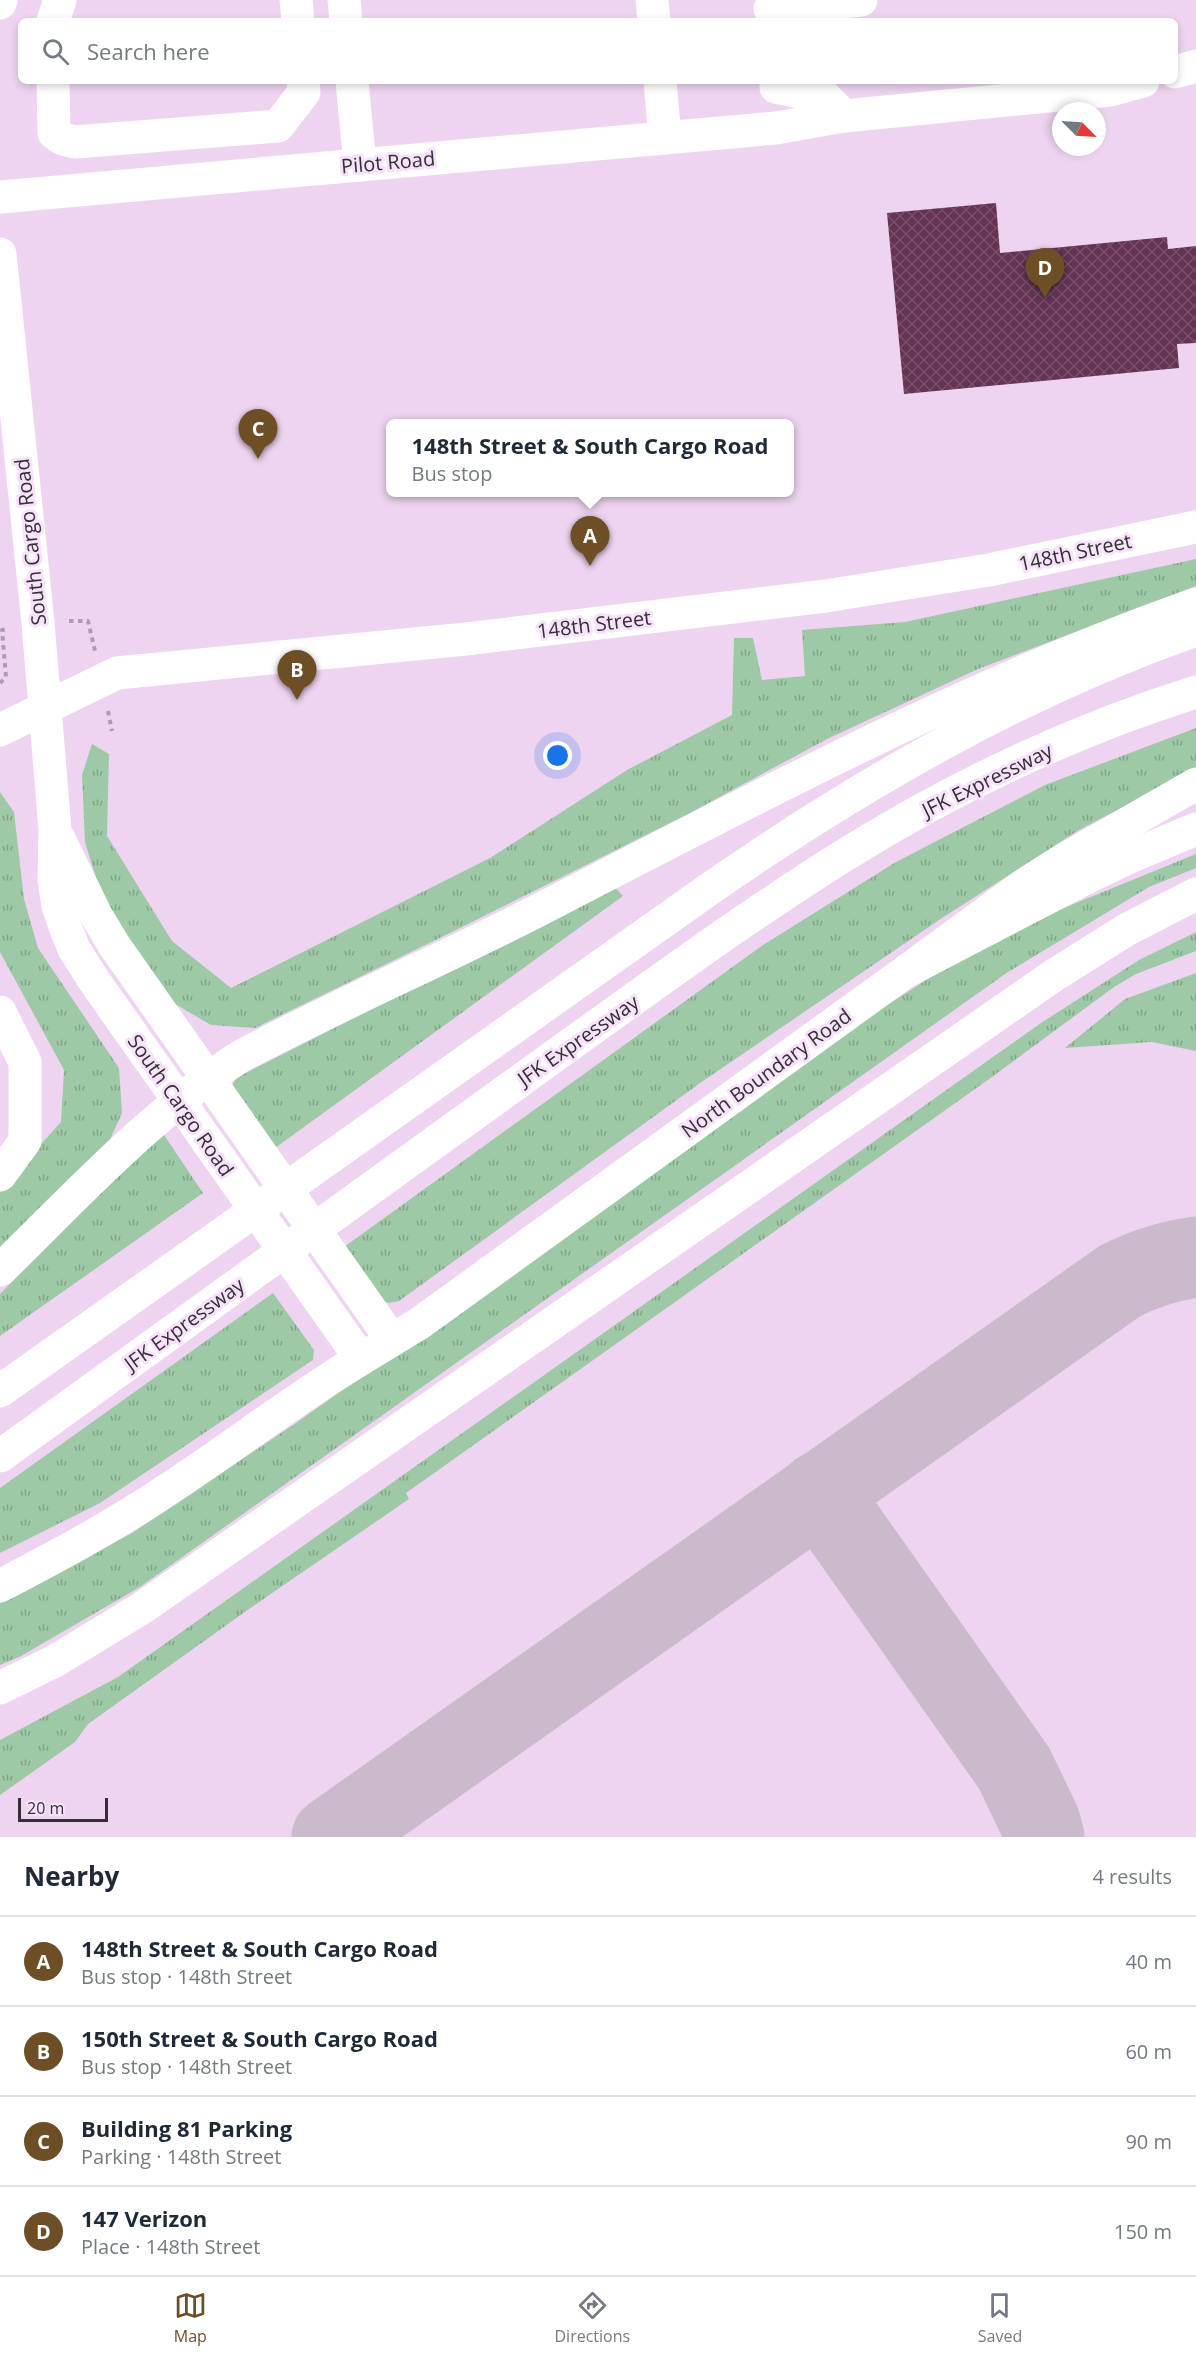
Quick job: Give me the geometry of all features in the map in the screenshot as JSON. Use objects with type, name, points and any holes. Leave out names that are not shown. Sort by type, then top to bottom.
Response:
[{"type":"main road","points":[[54,18],[60,0]]},
{"type":"main road","points":[[296,0],[298,18]]},
{"type":"main road","points":[[344,0],[346,18]]},
{"type":"main road","points":[[652,0],[654,18]]},
{"type":"main road","points":[[770,10],[861,0]]},
{"type":"main road","points":[[1178,71],[1196,66]]},
{"type":"main road","points":[[52,84],[54,133],[63,139],[75,142],[278,126],[304,86],[352,84],[360,165]]},
{"type":"main road","points":[[660,84],[665,138]]},
{"type":"main road","points":[[776,84],[776,87],[825,97],[844,116]]},
{"type":"main road","name":"Pilot Road","points":[[0,197],[776,128],[844,116],[1110,90],[1132,84]]},
{"type":"main road","name":"South Cargo Road","points":[[0,254],[38,623],[55,830],[55,888],[58,906],[74,949],[95,982],[361,1359]]},
{"type":"main road","name":"148th Street","points":[[0,730],[117,673],[477,638],[826,596],[989,570],[1196,527]]},
{"type":"main road","points":[[0,1270],[135,1139],[178,1102],[207,1079],[263,1045],[495,932],[844,754],[1024,670],[1196,604]]},
{"type":"main road","points":[[0,1390],[689,904],[799,829],[892,771],[989,720],[1089,673],[1196,630]]},
{"type":"main road","name":"JFK Expressway","points":[[0,1456],[564,1049],[751,917],[842,857],[986,777],[1086,733],[1196,692]]},
{"type":"main road","points":[[905,972],[1021,887],[1065,859],[1196,784]]},
{"type":"main road","name":"North Boundary Road","points":[[0,1586],[62,1554],[129,1515],[323,1382],[420,1323],[905,972],[1068,886],[1196,829]]},
{"type":"main road","name":"South Cargo Road","points":[[55,830],[80,884],[114,945],[392,1340]]},
{"type":"main road","points":[[0,1688],[55,1661],[142,1608],[1053,976],[1126,930],[1196,894]]},
{"type":"main road","points":[[0,1012],[25,1062],[25,1141],[0,1175]]},
{"type":"shaded area","points":[[0,0],[1196,0],[1196,1837],[0,1837]]},
{"type":"green space","points":[[1196,559],[1196,586],[978,669],[827,739],[690,813],[255,1028],[211,1025],[170,1001],[118,928],[99,888],[85,842],[82,775],[92,744],[109,754],[107,836],[172,941],[231,988],[490,858],[627,770],[732,715],[734,638],[753,638],[762,680],[805,676],[802,630],[905,622]]},
{"type":"green space","points":[[1196,728],[1196,769],[1079,830],[942,918],[703,1081],[399,1301],[389,1303],[381,1300],[344,1247],[763,945],[896,862],[1045,785]]},
{"type":"green space","points":[[0,792],[14,812],[24,899],[38,948],[119,1068],[122,1113],[108,1144],[0,1249],[0,1189],[61,1122],[64,1070],[0,952]]},
{"type":"green space","points":[[1196,854],[1196,868],[1149,887],[1008,972],[140,1587],[21,1656],[0,1665],[0,1599],[38,1583],[132,1533],[296,1423],[850,1029],[993,937]]},
{"type":"green space","points":[[614,886],[623,896],[275,1148],[232,1086],[236,1078]]},
{"type":"green space","points":[[1196,932],[1196,951],[1136,974],[1114,987],[992,1077],[406,1493],[409,1499],[88,1724],[75,1742],[0,1795],[0,1740],[118,1677],[1041,1023],[1139,960]]},
{"type":"green space","points":[[1196,973],[1196,1051],[1152,1042],[1065,1048],[1125,999]]},
{"type":"green space","points":[[162,1132],[203,1193],[0,1336],[0,1294]]},
{"type":"green space","points":[[273,1293],[314,1350],[313,1360],[100,1503],[0,1553],[0,1488]]},
{"type":"building","points":[[996,203],[1000,253],[1167,237],[1168,249],[1196,246],[1196,343],[1177,344],[1179,368],[904,394],[887,213]]},
{"type":"taxiway","points":[[332,1837],[1120,1281],[1138,1272],[1196,1257]]},
{"type":"taxiway","points":[[819,1492],[1014,1768],[1040,1822],[1044,1837]]},
{"type":"place","name":"147 Verizon","points":[[1045,298]]},
{"type":"place","name":"Building 81 Parking","points":[[258,459]]},
{"type":"place","name":"148th Street & South Cargo Road","points":[[590,566]]},
{"type":"place","name":"150th Street & South Cargo Road","points":[[297,700]]}]
